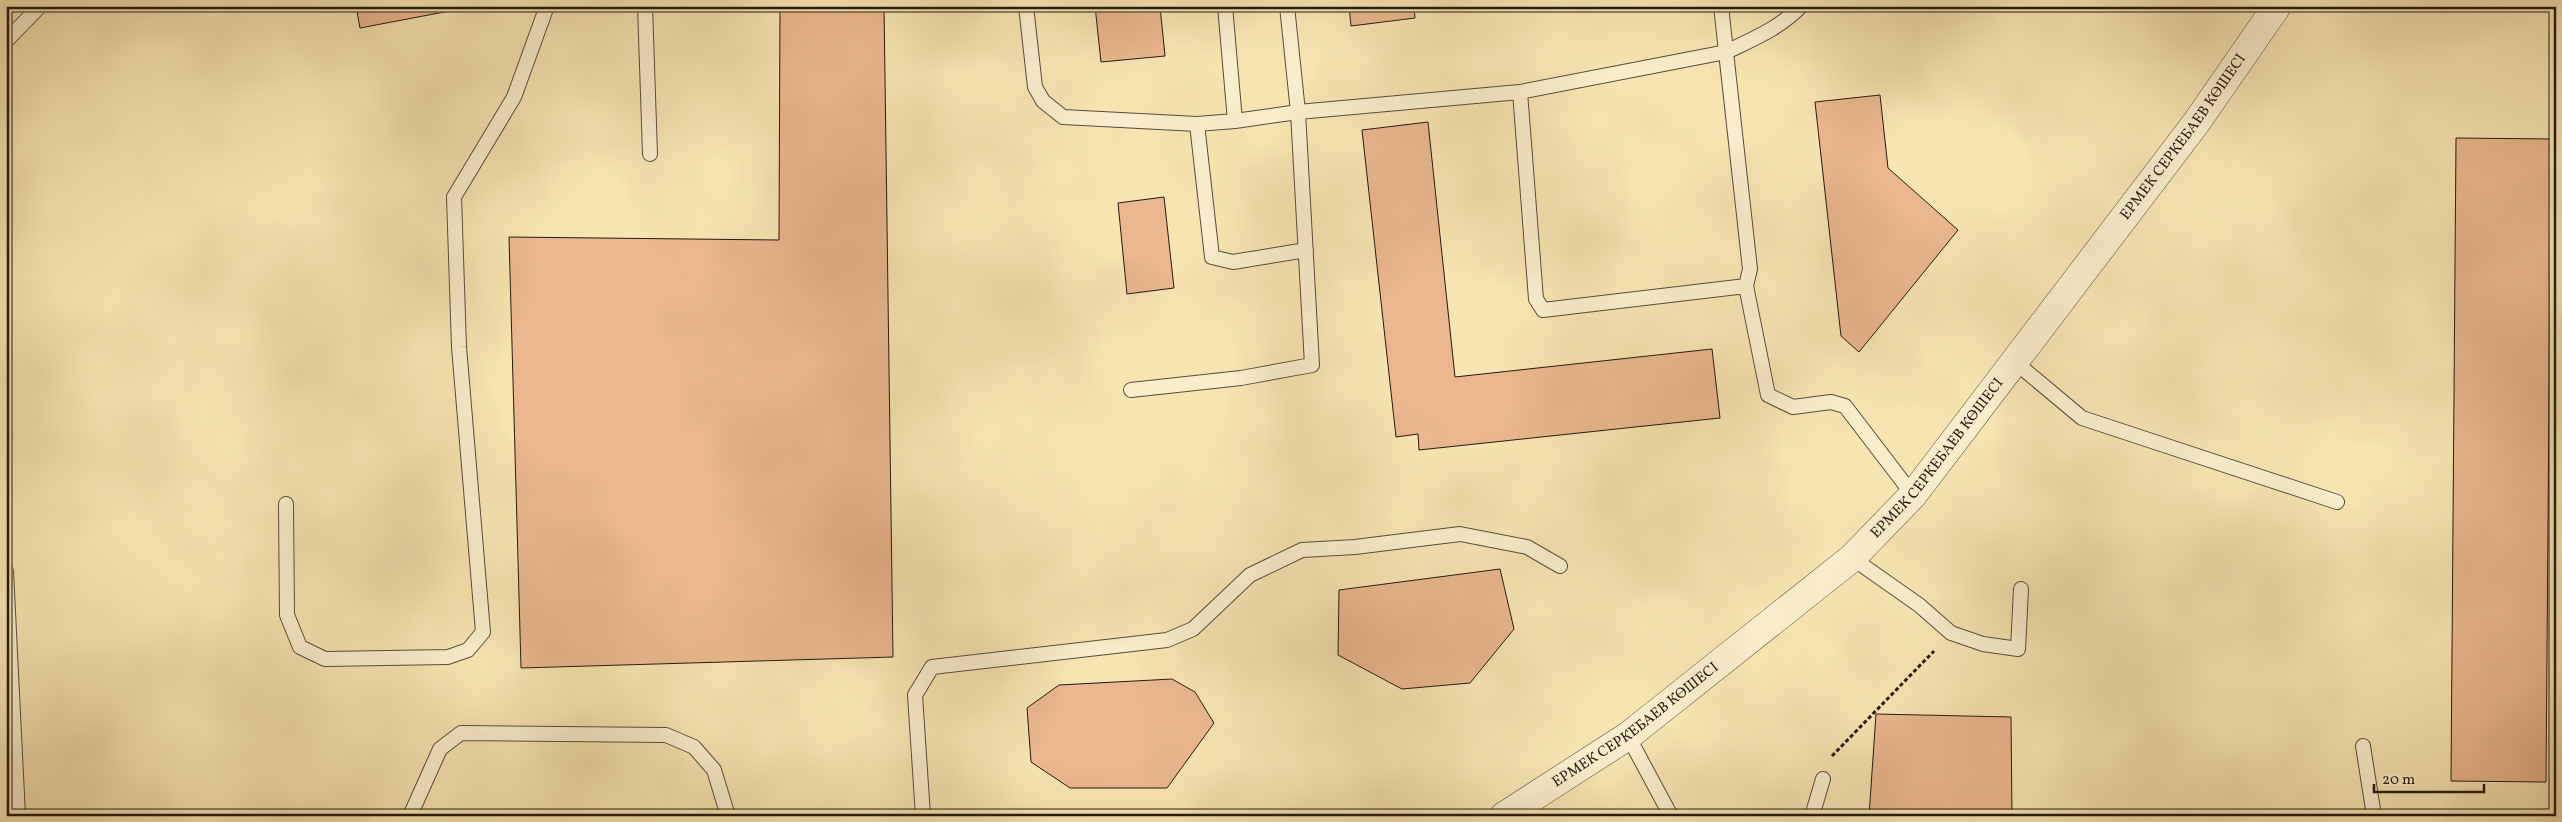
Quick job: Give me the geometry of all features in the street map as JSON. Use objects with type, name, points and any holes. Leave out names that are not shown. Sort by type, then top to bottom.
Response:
[{"type":"street","name":"ЕРМЕК СЕРКЕБАЕВ КӨШЕСІ","points":[[1504,816],[1628,736],[1852,558],[1913,495],[2196,123],[2277,6]]},
{"type":"lane","points":[[6,41],[40,6]]},
{"type":"lane","points":[[286,504],[287,615],[300,647],[325,659],[448,657],[468,650],[483,632],[459,347],[454,197],[514,97],[547,6]]},
{"type":"lane","points":[[645,6],[650,154]]},
{"type":"lane","points":[[1026,6],[1035,87],[1043,101],[1063,117],[1197,124],[1235,121],[1298,112],[1520,92],[1726,52],[1761,35],[1792,16],[1802,6]]},
{"type":"lane","points":[[1225,6],[1235,121]]},
{"type":"lane","points":[[1132,390],[1241,378],[1312,365],[1298,112],[1287,6]]},
{"type":"lane","points":[[1721,6],[1750,269],[1746,286],[1768,395],[1793,407],[1831,402],[1845,406],[1913,495]]},
{"type":"lane","points":[[1520,92],[1536,299],[1543,310],[1746,286]]},
{"type":"lane","points":[[1197,124],[1212,256],[1233,262],[1306,250]]},
{"type":"lane","points":[[2015,362],[2082,418],[2337,502]]},
{"type":"lane","points":[[923,816],[915,695],[932,667],[1167,640],[1192,629],[1250,575],[1302,550],[1355,547],[1460,534],[1527,546],[1560,566]]},
{"type":"lane","points":[[1852,558],[1919,606],[1951,633],[1983,644],[2018,649],[2021,589]]},
{"type":"lane","points":[[6,572],[11,771],[18,816]]},
{"type":"lane","points":[[410,816],[440,749],[461,733],[666,735],[694,747],[714,770],[728,816]]},
{"type":"lane","points":[[1628,736],[1671,816]]},
{"type":"lane","points":[[2363,746],[2374,816]]},
{"type":"lane","points":[[1812,816],[1823,779]]},
{"type":"path","points":[[1823,779],[1831,757],[1951,633]]},
{"type":"building","points":[[356,6],[476,6],[360,28]]},
{"type":"building","points":[[780,6],[884,6],[893,657],[521,668],[509,237],[779,240]]},
{"type":"building","points":[[1095,6],[1160,6],[1165,56],[1101,62]]},
{"type":"building","points":[[1349,6],[1414,6],[1415,18],[1351,26]]},
{"type":"building","points":[[1880,95],[1888,168],[1958,230],[1859,352],[1841,336],[1815,102]]},
{"type":"building","points":[[1428,122],[1455,377],[1712,349],[1720,418],[1419,450],[1418,434],[1396,437],[1362,130]]},
{"type":"building","points":[[2456,138],[2551,139],[2546,782],[2451,781]]},
{"type":"building","points":[[1164,197],[1174,288],[1127,294],[1118,203]]},
{"type":"building","points":[[1500,569],[1514,629],[1470,683],[1402,689],[1338,655],[1339,590]]},
{"type":"building","points":[[1172,679],[1195,692],[1214,723],[1167,788],[1070,788],[1031,762],[1027,708],[1059,685]]},
{"type":"building","points":[[1876,714],[2011,717],[2012,816],[1869,816]]}]
